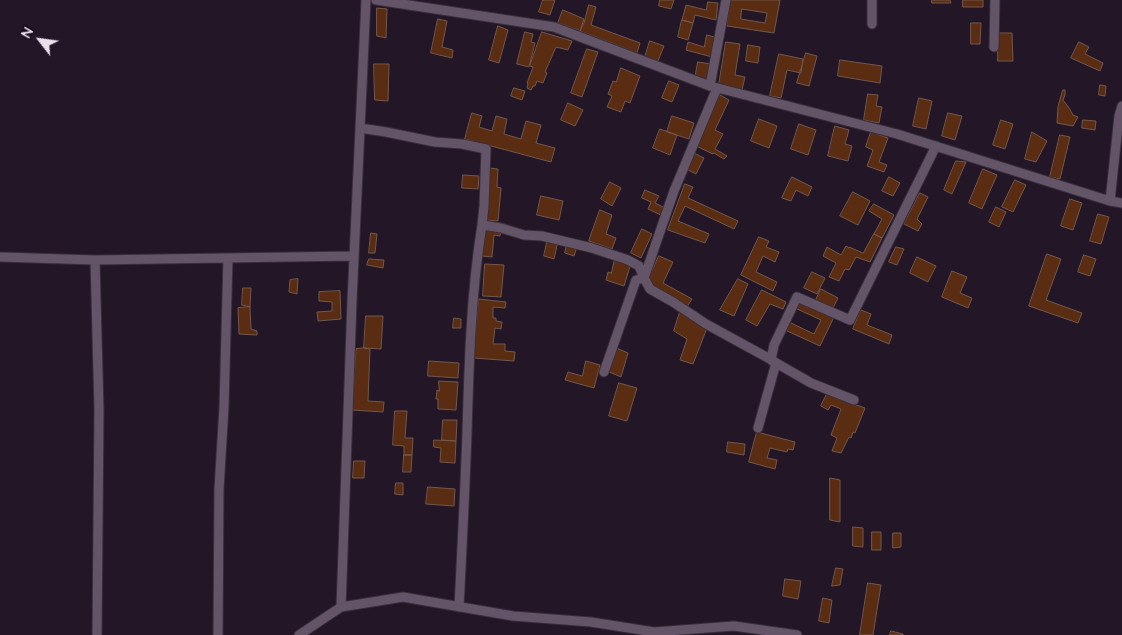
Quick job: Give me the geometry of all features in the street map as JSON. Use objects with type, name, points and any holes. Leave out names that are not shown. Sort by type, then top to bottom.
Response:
[{"type":"street","points":[[341,607],[366,0]]},
{"type":"street","points":[[376,0],[554,28],[713,87],[897,134],[1110,201],[1122,203]]},
{"type":"street","points":[[644,278],[713,87],[726,0]]},
{"type":"street","points":[[872,0],[872,24]]},
{"type":"street","points":[[994,47],[995,0]]},
{"type":"street","points":[[1110,201],[1119,116],[1122,106]]},
{"type":"street","points":[[360,128],[486,149],[484,206],[477,261],[468,378],[459,607]]},
{"type":"street","points":[[758,428],[773,361],[774,345],[797,297],[850,320],[936,146]]},
{"type":"street","points":[[482,225],[524,235],[542,236],[592,248],[628,260],[639,266],[650,289],[706,324],[811,383],[854,400]]},
{"type":"street","points":[[0,257],[95,260],[354,256]]},
{"type":"street","points":[[218,635],[219,489],[224,406],[228,258]]},
{"type":"street","points":[[95,260],[99,410],[97,635]]},
{"type":"street","points":[[604,372],[636,280],[644,278]]},
{"type":"street","points":[[299,635],[341,607],[403,597],[514,616],[591,622],[654,632],[734,626],[798,635]]},
{"type":"building","points":[[543,0],[555,0],[550,15],[539,12]]},
{"type":"building","points":[[660,0],[674,0],[671,9],[659,6]]},
{"type":"building","points":[[731,0],[780,0],[774,33],[727,26]],"holes":[[[742,9],[767,13],[765,23],[741,19]]]},
{"type":"building","points":[[932,0],[950,0],[951,3],[932,3]]},
{"type":"building","points":[[963,0],[983,0],[983,7],[963,7]]},
{"type":"building","points":[[708,2],[718,3],[716,20],[695,15],[693,23],[682,20],[686,5],[706,10]]},
{"type":"building","points":[[589,5],[596,7],[591,25],[640,43],[637,53],[580,31]]},
{"type":"building","points":[[377,8],[387,9],[386,38],[377,36]]},
{"type":"building","points":[[563,10],[584,19],[580,31],[558,23]]},
{"type":"building","points":[[438,19],[447,21],[442,47],[453,50],[452,58],[431,53]]},
{"type":"building","points":[[682,20],[693,23],[688,40],[678,37]]},
{"type":"building","points":[[971,23],[981,23],[980,44],[971,44]]},
{"type":"building","points":[[498,26],[508,30],[499,63],[489,60]]},
{"type":"building","points":[[525,32],[533,34],[531,42],[535,43],[529,67],[517,64]]},
{"type":"building","points":[[542,32],[572,41],[568,50],[556,47],[545,72],[547,73],[543,83],[537,81],[531,90],[527,88],[533,67],[530,66]]},
{"type":"building","points":[[998,33],[1012,33],[1013,61],[998,61]]},
{"type":"building","points":[[707,35],[718,38],[712,57],[686,50],[688,42],[704,47]]},
{"type":"building","points":[[650,41],[664,46],[658,61],[645,57]]},
{"type":"building","points":[[726,42],[740,44],[735,75],[745,77],[742,90],[719,85]]},
{"type":"building","points":[[1079,42],[1089,47],[1085,54],[1103,63],[1100,71],[1071,58]]},
{"type":"building","points":[[748,45],[760,47],[758,63],[746,61]]},
{"type":"building","points":[[587,49],[598,52],[582,97],[571,93]]},
{"type":"building","points":[[806,53],[817,56],[809,86],[797,83]]},
{"type":"building","points":[[779,54],[803,59],[801,73],[787,70],[781,98],[770,96]]},
{"type":"building","points":[[840,60],[882,66],[880,83],[838,76]]},
{"type":"building","points":[[698,62],[711,64],[708,81],[695,79]]},
{"type":"building","points":[[374,64],[389,64],[388,101],[375,100]]},
{"type":"building","points":[[621,68],[640,76],[630,103],[625,101],[621,112],[607,107],[612,96],[608,94],[613,81],[616,82]]},
{"type":"building","points":[[669,81],[679,85],[672,102],[662,98]]},
{"type":"building","points":[[1100,85],[1106,86],[1105,96],[1099,95]]},
{"type":"building","points":[[514,88],[525,91],[522,100],[511,96]]},
{"type":"building","points":[[1063,90],[1065,90],[1065,95],[1063,100],[1073,115],[1078,117],[1073,126],[1057,123],[1058,107]]},
{"type":"building","points":[[868,94],[878,95],[876,106],[882,107],[879,123],[864,120]]},
{"type":"building","points":[[720,95],[729,100],[715,130],[723,134],[715,149],[727,156],[724,159],[696,146]]},
{"type":"building","points":[[919,98],[932,101],[926,129],[913,126]]},
{"type":"building","points":[[568,103],[583,110],[575,126],[561,120]]},
{"type":"building","points":[[472,113],[482,116],[479,127],[492,131],[496,116],[507,119],[504,134],[521,139],[526,121],[541,125],[536,143],[555,148],[551,162],[465,139]]},
{"type":"building","points":[[948,113],[962,116],[955,140],[942,136]]},
{"type":"building","points":[[672,116],[694,123],[689,139],[667,132]]},
{"type":"building","points":[[759,119],[777,126],[769,148],[751,141]]},
{"type":"building","points":[[1001,120],[1013,124],[1005,149],[993,145]]},
{"type":"building","points":[[1083,120],[1096,121],[1095,130],[1082,128]]},
{"type":"building","points":[[799,124],[816,130],[808,155],[791,149]]},
{"type":"building","points":[[835,126],[849,130],[845,144],[852,146],[848,161],[828,156]]},
{"type":"building","points":[[660,129],[677,135],[670,155],[653,148]]},
{"type":"building","points":[[871,132],[888,138],[879,162],[887,165],[884,172],[867,166],[873,150],[866,147]]},
{"type":"building","points":[[1032,132],[1047,141],[1036,162],[1025,159]]},
{"type":"building","points":[[1060,135],[1070,137],[1060,179],[1050,177]]},
{"type":"building","points":[[692,152],[704,158],[696,174],[684,168]]},
{"type":"building","points":[[956,161],[966,162],[952,194],[944,190]]},
{"type":"building","points":[[489,168],[498,169],[497,187],[501,188],[498,221],[485,220]]},
{"type":"building","points":[[983,169],[997,175],[982,209],[969,203]]},
{"type":"building","points":[[463,175],[479,176],[478,189],[462,188]]},
{"type":"building","points":[[792,177],[812,187],[808,196],[796,190],[791,201],[782,198]]},
{"type":"building","points":[[889,177],[900,183],[893,196],[882,191]]},
{"type":"building","points":[[1015,180],[1026,185],[1013,212],[1002,207]]},
{"type":"building","points":[[610,182],[621,188],[612,206],[601,199]]},
{"type":"building","points":[[685,184],[693,187],[688,198],[738,221],[734,229],[685,206],[678,221],[709,234],[705,243],[668,230]]},
{"type":"building","points":[[645,190],[659,196],[655,203],[667,209],[663,216],[648,209],[651,202],[642,198]]},
{"type":"building","points":[[853,192],[870,201],[858,225],[840,216]]},
{"type":"building","points":[[920,193],[928,197],[917,219],[922,224],[918,231],[904,224]]},
{"type":"building","points":[[541,196],[563,201],[559,220],[537,215]]},
{"type":"building","points":[[1070,199],[1082,203],[1073,230],[1061,226]]},
{"type":"building","points":[[874,204],[894,215],[882,238],[874,234],[882,219],[869,211]]},
{"type":"building","points":[[996,207],[1006,212],[999,227],[989,222]]},
{"type":"building","points":[[600,210],[612,215],[606,234],[616,238],[612,249],[589,241]]},
{"type":"building","points":[[1098,214],[1109,217],[1101,244],[1090,241]]},
{"type":"building","points":[[485,228],[501,229],[500,236],[494,235],[492,257],[482,256]]},
{"type":"building","points":[[642,229],[652,234],[641,258],[631,253]]},
{"type":"building","points":[[371,233],[377,234],[375,253],[369,253]]},
{"type":"building","points":[[874,234],[882,238],[870,262],[856,257],[849,270],[845,269],[839,281],[829,277],[836,263],[823,256],[827,247],[841,255],[846,246],[863,253]]},
{"type":"building","points":[[759,237],[769,241],[766,247],[779,252],[775,262],[763,256],[756,272],[777,282],[773,291],[741,275]]},
{"type":"building","points":[[548,238],[558,241],[554,259],[544,256]]},
{"type":"building","points":[[567,244],[577,247],[574,256],[565,253]]},
{"type":"building","points":[[896,247],[904,249],[897,265],[889,262]]},
{"type":"building","points":[[1047,254],[1061,259],[1046,300],[1082,313],[1078,323],[1029,306]]},
{"type":"building","points":[[1084,255],[1096,259],[1090,276],[1078,272]]},
{"type":"building","points":[[659,256],[673,262],[663,283],[692,299],[687,307],[647,283]]},
{"type":"building","points":[[917,257],[936,266],[928,282],[910,273]]},
{"type":"building","points":[[369,259],[384,260],[383,268],[367,265]]},
{"type":"building","points":[[615,259],[631,263],[624,286],[606,280],[608,272],[611,273]]},
{"type":"building","points":[[485,264],[504,265],[501,297],[483,296]]},
{"type":"building","points":[[952,271],[967,277],[960,293],[972,298],[968,308],[942,297]]},
{"type":"building","points":[[812,272],[825,278],[817,294],[804,288]]},
{"type":"building","points":[[298,279],[297,294],[289,292],[290,280]]},
{"type":"building","points":[[738,279],[748,284],[734,316],[720,310]]},
{"type":"building","points":[[243,288],[251,288],[250,307],[242,305]]},
{"type":"building","points":[[821,289],[838,298],[832,310],[815,302]]},
{"type":"building","points":[[762,290],[786,302],[783,309],[770,304],[757,326],[746,320]]},
{"type":"building","points":[[340,291],[341,319],[318,321],[317,312],[332,311],[332,302],[319,301],[319,292]]},
{"type":"building","points":[[479,299],[506,302],[505,308],[493,307],[493,318],[496,318],[496,321],[502,322],[501,329],[495,328],[493,344],[505,344],[505,351],[515,352],[514,361],[474,358]]},
{"type":"building","points":[[799,300],[834,317],[820,346],[785,330],[789,322],[814,334],[821,320],[795,308]]},
{"type":"building","points":[[250,307],[251,329],[257,331],[257,335],[239,334],[238,308]]},
{"type":"building","points":[[861,310],[871,314],[867,325],[892,335],[889,344],[853,329]]},
{"type":"building","points":[[680,312],[707,328],[693,364],[680,360],[687,339],[674,331]]},
{"type":"building","points":[[366,316],[383,316],[381,349],[364,348]]},
{"type":"building","points":[[454,318],[461,319],[461,328],[453,328]]},
{"type":"building","points":[[614,347],[628,353],[621,377],[607,371]]},
{"type":"building","points":[[356,349],[370,349],[368,401],[384,402],[383,412],[352,410]]},
{"type":"building","points":[[429,361],[459,363],[458,378],[428,376]]},
{"type":"building","points":[[586,361],[600,365],[594,388],[565,380],[568,372],[582,376]]},
{"type":"building","points":[[439,381],[458,382],[456,410],[438,409],[438,399],[436,399],[437,390],[439,391]]},
{"type":"building","points":[[619,383],[637,388],[627,421],[609,416]]},
{"type":"building","points":[[827,394],[865,408],[855,433],[853,432],[851,438],[849,437],[841,453],[832,451],[837,438],[831,435],[841,409],[831,405],[828,410],[821,406]]},
{"type":"building","points":[[395,411],[407,411],[405,438],[413,438],[412,455],[404,455],[404,446],[393,445]]},
{"type":"building","points":[[443,420],[457,420],[456,441],[442,440]]},
{"type":"building","points":[[757,432],[795,442],[793,450],[788,449],[787,452],[770,448],[767,458],[777,460],[775,469],[749,462]]},
{"type":"building","points":[[434,440],[456,441],[455,463],[440,462],[441,448],[434,447]]},
{"type":"building","points":[[728,442],[745,444],[744,455],[727,452]]},
{"type":"building","points":[[404,455],[412,455],[411,472],[403,472]]},
{"type":"building","points":[[354,461],[365,461],[364,478],[353,478]]},
{"type":"building","points":[[830,478],[840,480],[840,522],[830,520]]},
{"type":"building","points":[[396,483],[403,483],[403,495],[395,494]]},
{"type":"building","points":[[428,487],[455,489],[454,506],[426,504]]},
{"type":"building","points":[[853,527],[863,528],[863,547],[853,546]]},
{"type":"building","points":[[872,532],[881,532],[881,550],[872,550]]},
{"type":"building","points":[[893,533],[901,533],[901,547],[893,548]]},
{"type":"building","points":[[836,568],[843,569],[840,585],[832,586]]},
{"type":"building","points":[[785,579],[801,581],[798,599],[783,596]]},
{"type":"building","points":[[868,583],[881,585],[873,635],[860,635]]},
{"type":"building","points":[[823,598],[832,600],[829,623],[819,621]]},
{"type":"building","points":[[891,631],[903,634],[903,635],[890,635]]}]
